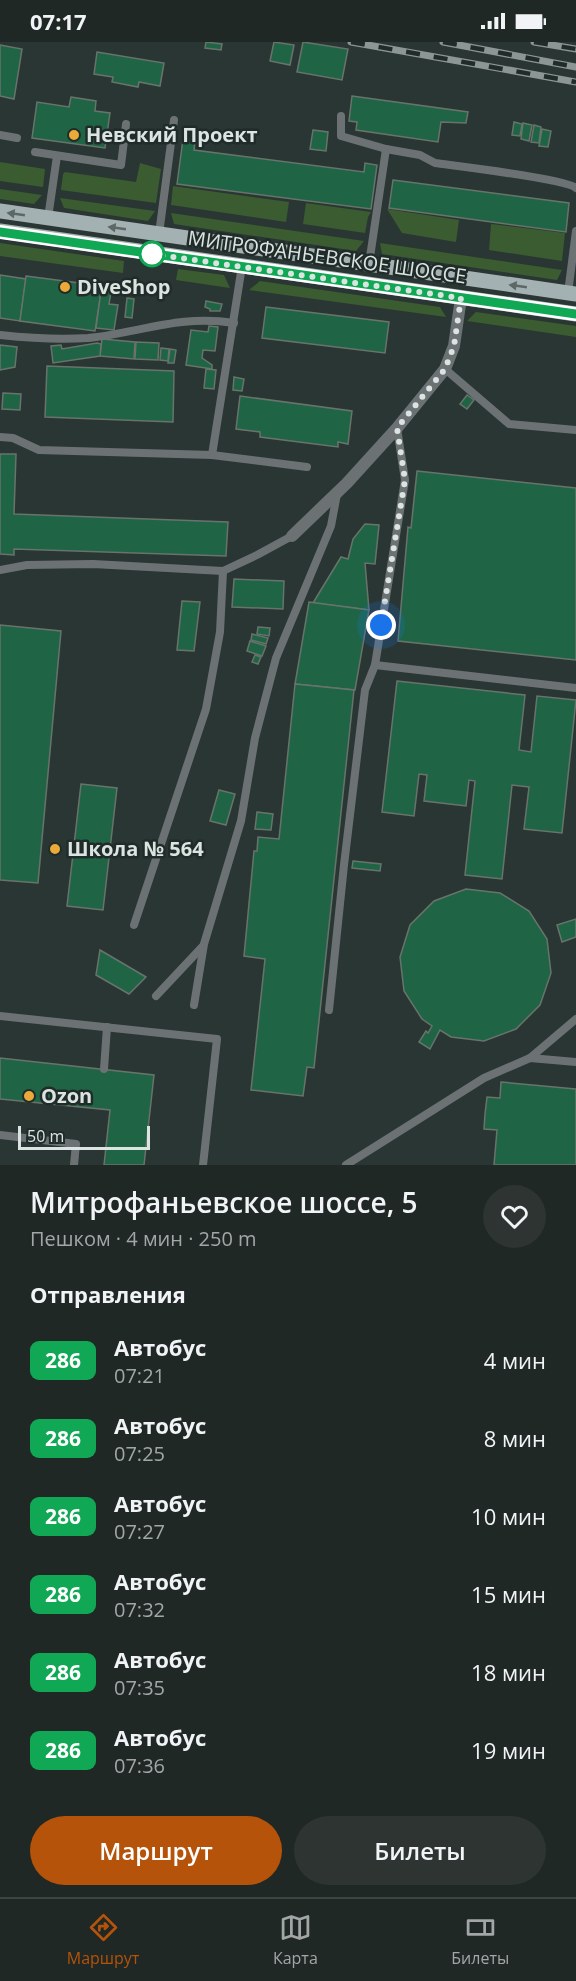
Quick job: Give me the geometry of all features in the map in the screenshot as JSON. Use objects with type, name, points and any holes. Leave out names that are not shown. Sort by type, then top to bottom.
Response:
[{"type":"main road","name":"МИТРОФАНЬЕВСКОЕ ШОССЕ","points":[[0,212],[572,294]]},
{"type":"main road","name":"МИТРОФАНЬЕВСКОЕ ШОССЕ","points":[[0,231],[576,314]]},
{"type":"street","points":[[292,536],[338,492],[397,428],[445,369],[454,346],[461,298]]},
{"type":"lane","points":[[341,116],[341,136],[386,149],[420,155],[435,163],[550,180],[573,185],[576,188]]},
{"type":"lane","points":[[159,234],[174,120]]},
{"type":"lane","points":[[35,152],[121,165],[126,124]]},
{"type":"lane","points":[[0,135],[17,138]]},
{"type":"lane","points":[[369,264],[386,149]]},
{"type":"lane","points":[[48,218],[57,156]]},
{"type":"lane","points":[[572,294],[576,231]]},
{"type":"lane","points":[[212,455],[242,266]]},
{"type":"lane","points":[[0,335],[26,338],[87,338],[150,325],[218,320],[234,322]]},
{"type":"lane","points":[[445,369],[509,424],[576,430]]},
{"type":"lane","points":[[329,1010],[365,690],[375,665],[405,480],[397,428]]},
{"type":"lane","points":[[0,437],[13,438],[39,450],[212,455],[307,467]]},
{"type":"lane","points":[[194,1005],[204,945],[241,821],[255,738],[276,658],[331,526],[338,492]]},
{"type":"lane","points":[[0,570],[27,565],[93,564],[223,571],[292,536]]},
{"type":"lane","points":[[134,925],[206,709],[220,632],[223,571]]},
{"type":"lane","points":[[375,665],[576,688]]},
{"type":"lane","points":[[156,996],[204,945]]},
{"type":"lane","points":[[0,1016],[217,1039],[203,1165]]},
{"type":"lane","points":[[346,1165],[484,1078],[530,1058],[576,1019]]},
{"type":"lane","points":[[104,1069],[107,1027]]},
{"type":"lane","points":[[530,1058],[576,1062]]},
{"type":"lane","points":[[0,1136],[76,1144],[74,1165]]},
{"type":"green space","points":[[0,162],[45,169],[43,187],[0,181]]},
{"type":"green space","points":[[140,163],[161,169],[156,203],[61,190],[65,172],[136,182]]},
{"type":"green space","points":[[173,186],[289,202],[286,222],[171,205]]},
{"type":"green space","points":[[0,189],[42,195],[34,204],[0,199]]},
{"type":"green space","points":[[60,198],[155,211],[148,221],[64,208]]},
{"type":"green space","points":[[306,203],[371,212],[365,233],[303,224]]},
{"type":"green space","points":[[387,209],[459,220],[456,242],[402,233]]},
{"type":"green space","points":[[171,213],[364,241],[356,251],[174,224]]},
{"type":"green space","points":[[491,224],[565,233],[562,261],[489,250]]},
{"type":"green space","points":[[0,243],[124,261],[123,273],[0,256]]},
{"type":"green space","points":[[380,243],[562,270],[557,280],[382,254]]},
{"type":"green space","points":[[178,269],[224,275],[230,288],[176,280]]},
{"type":"green space","points":[[260,281],[440,307],[446,317],[249,290]]},
{"type":"green space","points":[[476,312],[576,326],[576,337],[467,321]]},
{"type":"building","points":[[206,42],[222,44],[221,50],[205,48]]},
{"type":"building","points":[[274,42],[294,45],[290,65],[270,61]]},
{"type":"building","points":[[303,42],[348,49],[342,80],[297,72]]},
{"type":"building","points":[[0,45],[22,49],[14,99],[0,96]]},
{"type":"building","points":[[97,52],[164,63],[160,86],[139,82],[138,87],[112,82],[113,77],[94,74]]},
{"type":"building","points":[[352,96],[468,112],[466,123],[441,122],[438,142],[356,130],[357,122],[349,121]]},
{"type":"building","points":[[71,97],[96,101],[95,111],[110,113],[105,148],[32,138],[37,102],[69,107]]},
{"type":"building","points":[[514,122],[522,124],[520,136],[512,135]]},
{"type":"building","points":[[523,123],[532,125],[529,141],[521,139]]},
{"type":"building","points":[[534,125],[541,127],[539,143],[531,142]]},
{"type":"building","points":[[542,129],[551,131],[548,147],[539,146]]},
{"type":"building","points":[[313,130],[328,132],[326,151],[310,149]]},
{"type":"building","points":[[183,139],[195,141],[194,150],[364,172],[365,163],[377,165],[371,209],[177,184]]},
{"type":"building","points":[[393,180],[569,203],[566,232],[389,208]]},
{"type":"building","points":[[0,275],[26,279],[20,321],[0,318]]},
{"type":"building","points":[[26,276],[102,286],[95,331],[20,321]]},
{"type":"building","points":[[101,291],[111,292],[109,304],[118,305],[114,330],[96,328]]},
{"type":"building","points":[[127,298],[134,299],[132,318],[125,317]]},
{"type":"building","points":[[206,301],[222,304],[220,311],[210,311],[205,307]]},
{"type":"building","points":[[266,307],[389,322],[385,353],[262,338]]},
{"type":"building","points":[[209,326],[218,327],[215,351],[203,350],[202,358],[212,365],[212,369],[186,365],[191,330],[208,332]]},
{"type":"building","points":[[102,339],[135,342],[134,359],[100,356]]},
{"type":"building","points":[[136,342],[159,343],[158,360],[135,359]]},
{"type":"building","points":[[101,344],[100,356],[53,363],[51,346],[61,345],[62,349]]},
{"type":"building","points":[[0,345],[17,347],[15,367],[0,370]]},
{"type":"building","points":[[161,348],[169,349],[168,361],[160,360]]},
{"type":"building","points":[[170,349],[176,350],[174,363],[168,363]]},
{"type":"building","points":[[47,366],[174,371],[173,422],[45,417]]},
{"type":"building","points":[[206,369],[216,370],[214,389],[204,388]]},
{"type":"building","points":[[234,377],[244,379],[242,391],[233,390]]},
{"type":"building","points":[[3,393],[21,394],[20,410],[2,409]]},
{"type":"building","points":[[467,395],[474,400],[467,409],[460,404]]},
{"type":"building","points":[[240,396],[352,411],[348,444],[338,442],[338,447],[260,437],[260,432],[236,429]]},
{"type":"building","points":[[0,454],[16,454],[14,514],[228,522],[226,556],[14,549],[14,555],[0,554]]},
{"type":"building","points":[[417,471],[576,488],[576,660],[398,641],[408,527],[411,528]]},
{"type":"building","points":[[365,524],[379,525],[375,564],[365,563],[369,610],[313,603],[341,557],[348,559],[353,539]]},
{"type":"building","points":[[234,579],[284,581],[283,609],[232,607]]},
{"type":"building","points":[[182,601],[200,602],[194,651],[177,650]]},
{"type":"building","points":[[309,602],[369,610],[355,690],[295,684]]},
{"type":"building","points":[[0,625],[61,631],[38,883],[0,880]]},
{"type":"building","points":[[258,627],[270,628],[269,636],[257,634]]},
{"type":"building","points":[[252,634],[268,638],[266,644],[251,640]]},
{"type":"building","points":[[250,641],[266,646],[262,656],[247,651]]},
{"type":"building","points":[[255,655],[261,657],[258,664],[252,662]]},
{"type":"building","points":[[397,681],[525,695],[519,750],[531,752],[537,696],[576,700],[562,833],[524,829],[529,787],[512,785],[502,879],[465,875],[475,781],[469,780],[466,806],[424,801],[427,775],[419,774],[414,816],[382,812]]},
{"type":"building","points":[[295,684],[354,690],[314,1068],[307,1067],[303,1096],[251,1090],[265,959],[244,956],[254,851],[257,851],[258,837],[279,839]]},
{"type":"building","points":[[81,784],[117,788],[103,910],[67,906]]},
{"type":"building","points":[[219,790],[235,794],[226,825],[210,821]]},
{"type":"building","points":[[257,812],[273,814],[271,830],[255,829]]},
{"type":"building","points":[[353,861],[381,864],[380,871],[352,868]]},
{"type":"building","points":[[466,889],[500,893],[529,911],[547,939],[551,973],[540,1005],[516,1029],[484,1041],[451,1037],[440,1030],[430,1049],[419,1042],[432,1026],[422,1019],[404,991],[400,957],[410,925],[434,901]]},
{"type":"building","points":[[576,919],[576,937],[562,942],[557,925]]},
{"type":"building","points":[[100,950],[146,977],[129,994],[96,975]]},
{"type":"building","points":[[0,1058],[154,1075],[144,1165],[104,1165],[110,1110],[0,1099]]},
{"type":"building","points":[[501,1082],[576,1089],[576,1165],[494,1165],[497,1130],[484,1129],[485,1114],[487,1097],[500,1098]]},
{"type":"railway","points":[[351,42],[576,82]]},
{"type":"railway","points":[[443,42],[576,67]]},
{"type":"railway","points":[[534,42],[576,49]]},
{"type":"bus line","name":"286","points":[[0,232],[576,314]]},
{"type":"place","name":"Невский Проект","points":[[74,135]]},
{"type":"place","name":"DiveShop","points":[[65,287]]},
{"type":"place","name":"Школа № 564","points":[[55,849]]},
{"type":"place","name":"Ozon","points":[[29,1096]]},
{"type":"route","points":[[152,254],[461,298],[454,346],[445,369],[397,428],[405,480],[381,625]]}]
